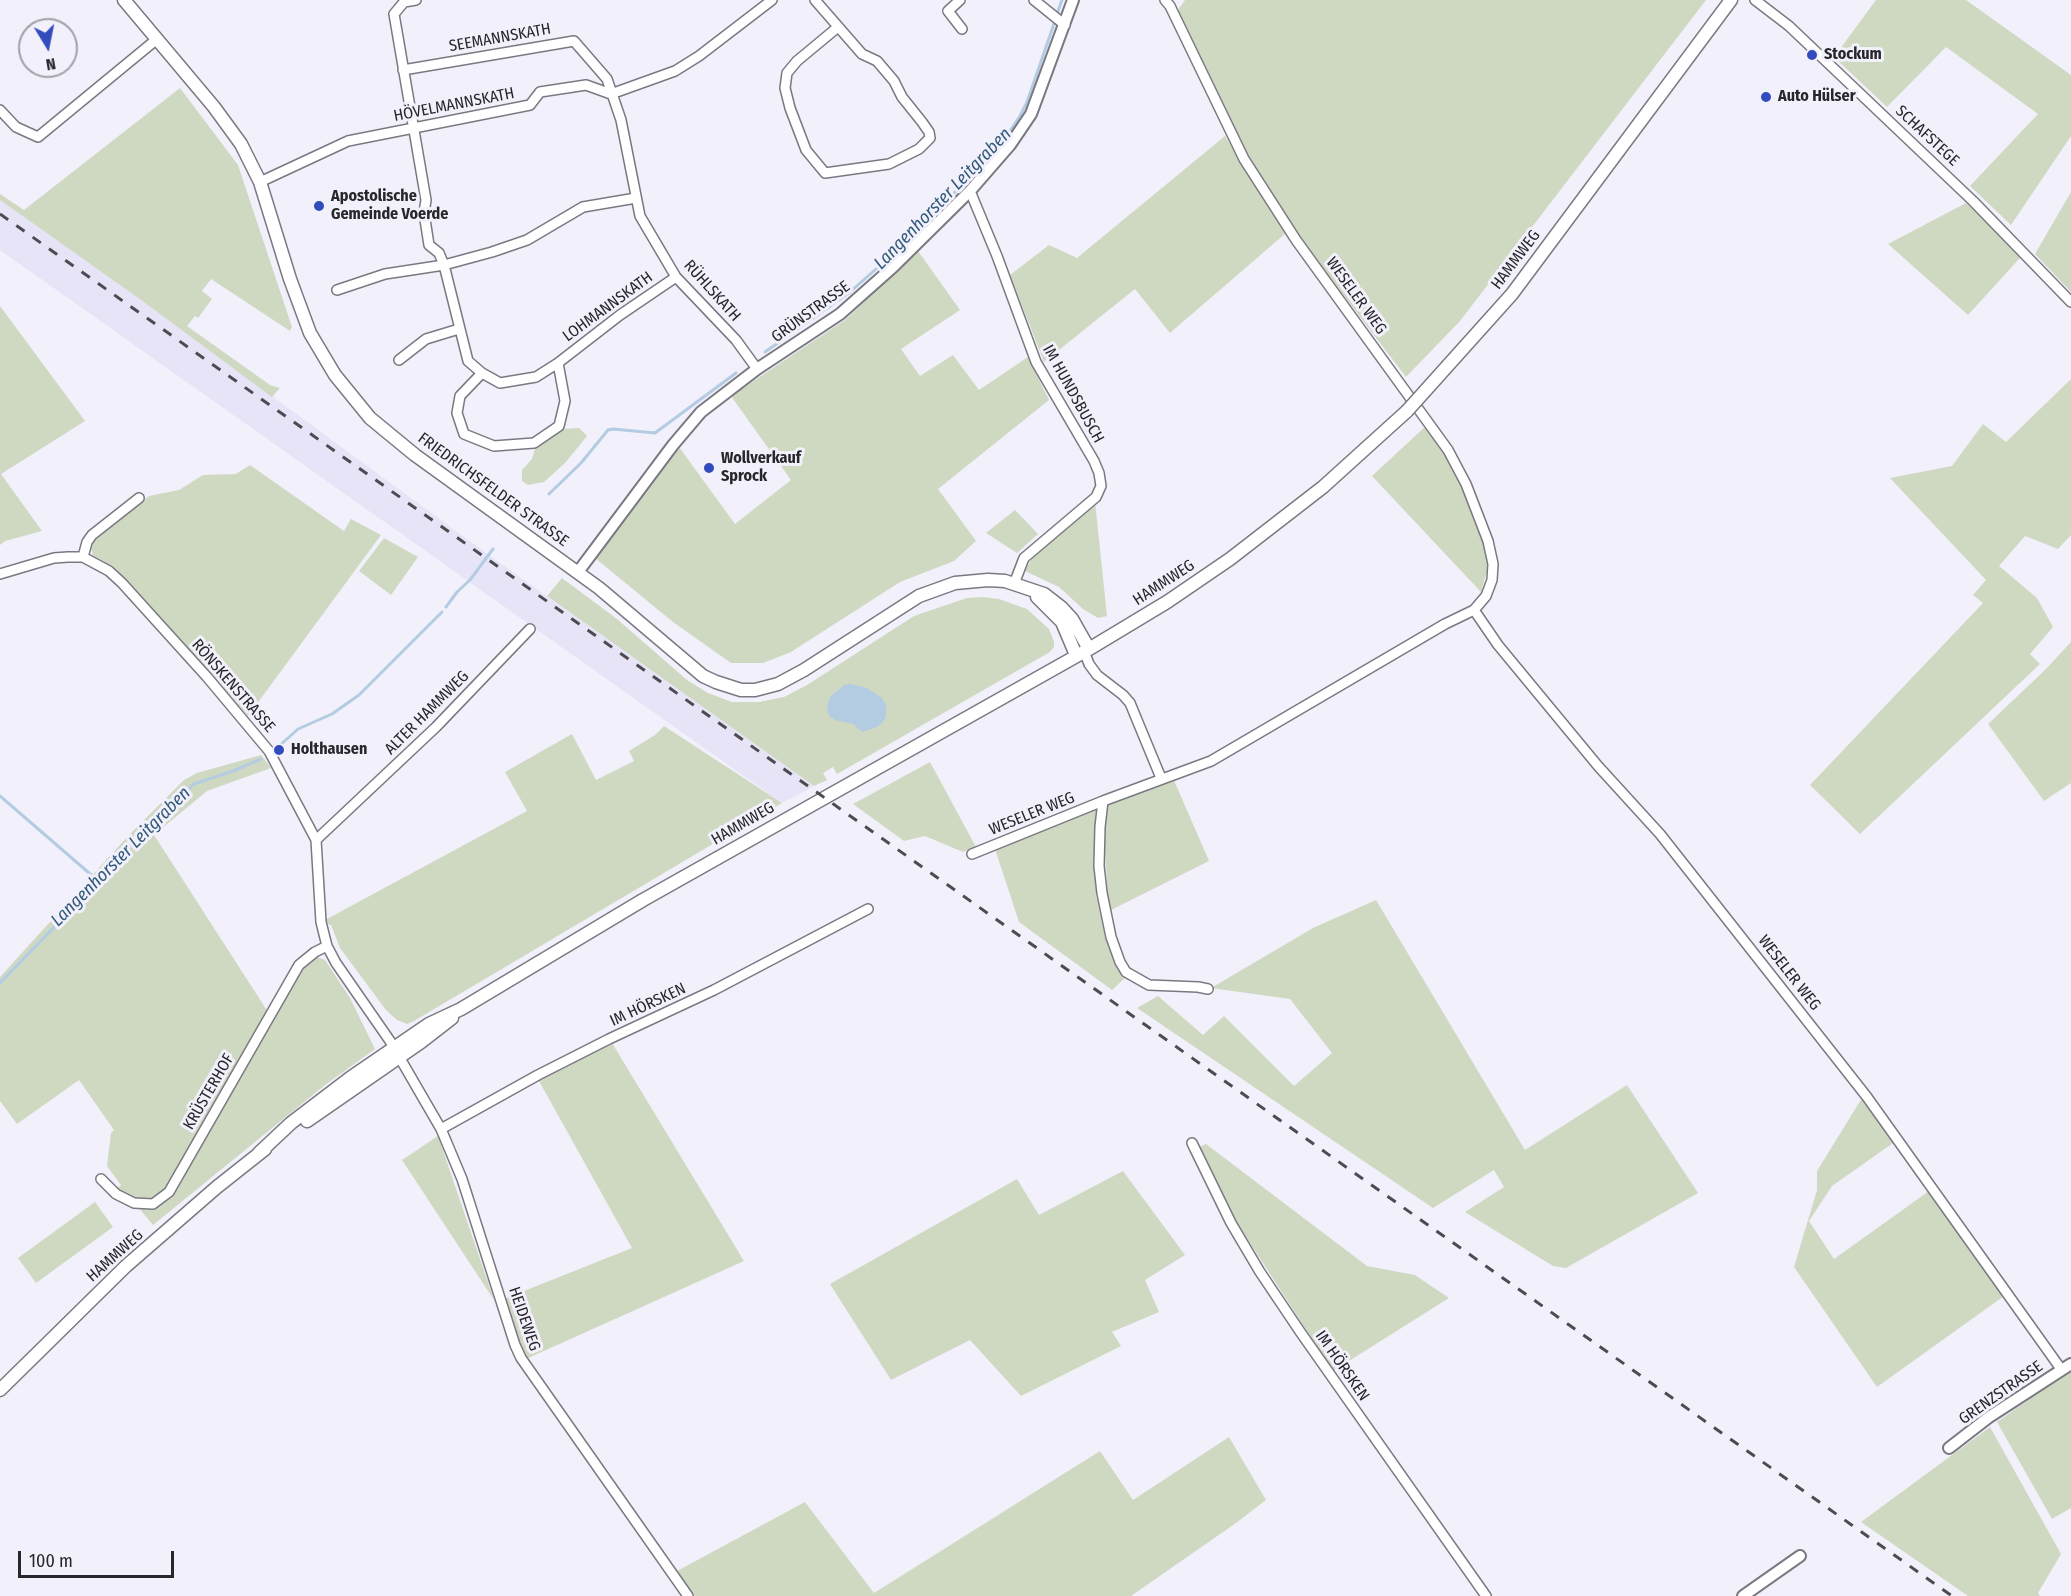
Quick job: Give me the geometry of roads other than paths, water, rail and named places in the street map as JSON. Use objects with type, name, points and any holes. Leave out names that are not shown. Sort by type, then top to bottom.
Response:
[{"type":"main road","name":"FRIEDRICHSFELDER STRASSE","points":[[124,0],[214,107],[241,144],[260,182],[290,279],[310,333],[335,375],[370,418],[415,455],[578,572],[703,676],[741,690],[767,687],[793,677],[919,596],[955,583],[988,580],[1019,586]]},
{"type":"main road","name":"HAMMWEG","points":[[0,1390],[126,1266],[259,1153],[397,1053],[429,1024],[461,1009],[643,900],[1083,652],[1167,602],[1230,559],[1323,487],[1407,411],[1512,294],[1728,3]]},
{"type":"main road","points":[[1019,586],[1045,604],[1062,622],[1083,652]]},
{"type":"street","points":[[416,0],[404,2],[394,14],[426,200],[424,213],[429,246],[439,253],[444,265],[468,361],[482,373]]},
{"type":"street","points":[[611,94],[675,71],[699,56],[772,0]]},
{"type":"street","points":[[815,0],[862,54],[877,61],[888,74],[902,97],[929,132],[930,138],[919,149],[889,164],[825,173],[806,150],[785,88],[787,74],[796,61],[838,27]]},
{"type":"street","points":[[960,0],[948,11],[962,29]]},
{"type":"street","points":[[1034,0],[1065,25]]},
{"type":"street","name":"GRÜNSTRASSE","points":[[578,572],[673,445],[701,412],[757,369],[840,314],[893,267],[970,191],[1010,145],[1031,114],[1073,0]]},
{"type":"street","name":"WESELER WEG","points":[[972,854],[1211,760],[1445,624],[1474,610],[1486,596],[1492,580],[1493,564],[1488,541],[1466,484],[1448,450],[1296,240],[1244,159],[1170,6],[1165,0]]},
{"type":"street","name":"SCHAFSTEGE","points":[[1755,0],[1789,26],[1973,201],[2071,302]]},
{"type":"street","points":[[0,110],[16,127],[38,137],[157,39]]},
{"type":"street","name":"SEEMANNSKATH","points":[[403,70],[574,41],[606,79],[611,94]]},
{"type":"street","name":"HÖVELMANNSKATH","points":[[260,182],[348,141],[530,105],[540,92],[586,85],[611,94]]},
{"type":"street","name":"RÜHLSKATH","points":[[611,94],[621,120],[640,216],[676,277],[736,340],[757,369]]},
{"type":"street","name":"IM HUNDSBUSCH","points":[[970,191],[997,256],[1035,362],[1094,461],[1101,486],[1096,497],[1024,558],[1019,586]]},
{"type":"street","points":[[337,290],[385,274],[444,265],[527,240],[583,207],[636,198]]},
{"type":"street","name":"LOHMANNSKATH","points":[[558,363],[565,401],[560,426],[534,443],[494,446],[464,434],[457,413],[460,396],[482,373],[500,383],[536,377],[676,277]]},
{"type":"street","points":[[399,360],[426,339],[459,329]]},
{"type":"street","points":[[82,558],[92,535],[140,498]]},
{"type":"street","name":"RÖNSKENSTRASSE","points":[[0,574],[54,558],[82,558],[109,571],[251,728],[276,763],[316,840],[321,922],[327,946],[397,1053]]},
{"type":"street","name":"WESELER WEG","points":[[1474,610],[1498,645],[1598,766],[1660,834],[1847,1071],[2066,1366]]},
{"type":"street","name":"ALTER HAMMWEG","points":[[316,840],[436,727],[530,629]]},
{"type":"street","points":[[1083,652],[1097,675],[1130,703],[1161,778]]},
{"type":"street","name":"WESELER WEG","points":[[1103,801],[1099,856],[1102,893],[1111,937],[1120,962],[1126,972],[1149,985],[1208,989]]},
{"type":"street","name":"IM HÖRSKEN","points":[[441,1129],[569,1060],[714,990],[868,909]]},
{"type":"street","name":"KRÜSTERHOF","points":[[101,1179],[116,1194],[134,1203],[153,1204],[169,1192],[299,965],[327,946]]},
{"type":"street","name":"HEIDEWEG","points":[[397,1053],[441,1129],[462,1179],[520,1358],[688,1596]]},
{"type":"street","name":"IM HÖRSKEN","points":[[1192,1143],[1231,1223],[1260,1272],[1486,1596]]},
{"type":"street","name":"GRENZSTRASSE","points":[[1949,1448],[1989,1417],[2066,1366]]},
{"type":"street","points":[[1743,1596],[1800,1556]]},
{"type":"water","points":[[851,684],[867,688],[882,698],[886,705],[886,717],[877,727],[862,732],[853,724],[835,720],[829,716],[827,706],[831,696],[844,685]]},
{"type":"waterway","name":"Langenhorster Leitgraben","points":[[1057,14],[1062,0]]},
{"type":"waterway","name":"Langenhorster Leitgraben","points":[[765,352],[850,292],[902,246],[958,189],[1010,131],[1027,102],[1055,21]]},
{"type":"waterway","name":"Langenhorster Leitgraben","points":[[549,494],[581,463],[608,430],[655,433],[736,373]]},
{"type":"waterway","name":"Langenhorster Leitgraben","points":[[446,607],[493,549]]},
{"type":"waterway","name":"Langenhorster Leitgraben","points":[[278,747],[298,729],[332,714],[359,695],[442,612]]},
{"type":"waterway","name":"Langenhorster Leitgraben","points":[[0,983],[63,918],[96,879],[194,784],[261,759]]},
{"type":"waterway","points":[[0,796],[96,879]]},
{"type":"railway","points":[[0,214],[1952,1596]]},
{"type":"place","name":"Stockum","points":[[1812,55]]},
{"type":"place","name":"Auto Hülser","points":[[1766,97]]},
{"type":"place","name":"Apostolische Gemeinde Voerde","points":[[319,206]]},
{"type":"place","name":"Wollverkauf Sprock","points":[[709,468]]},
{"type":"place","name":"Holthausen","points":[[279,750]]}]
